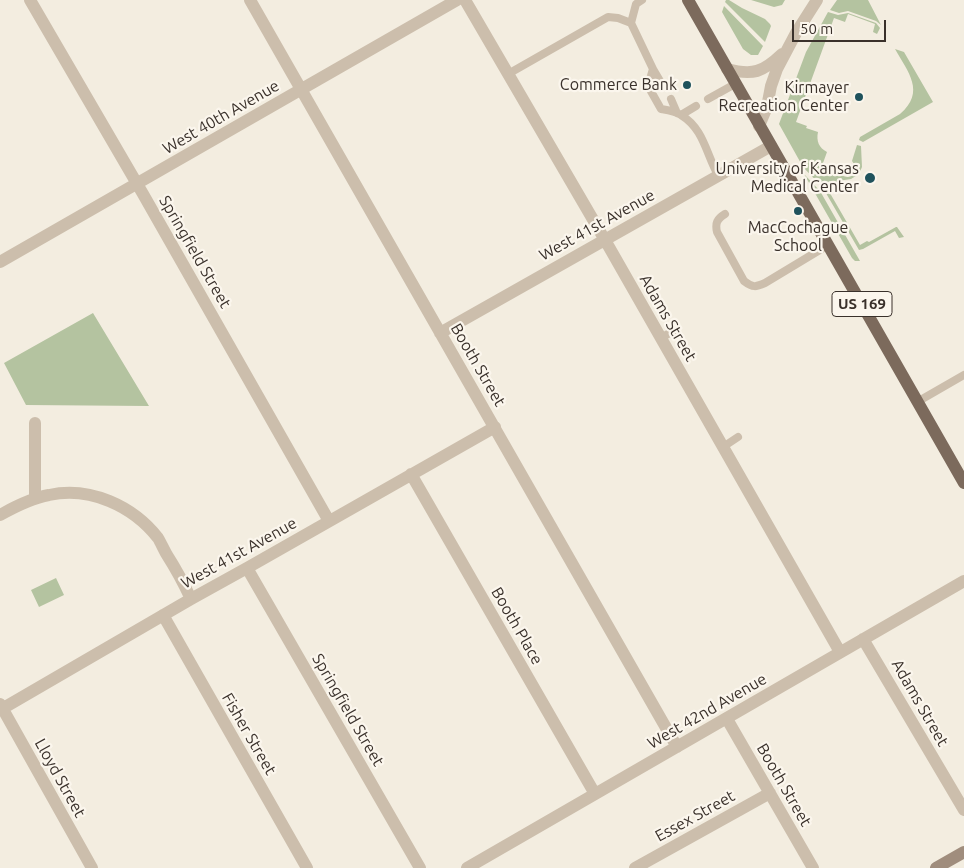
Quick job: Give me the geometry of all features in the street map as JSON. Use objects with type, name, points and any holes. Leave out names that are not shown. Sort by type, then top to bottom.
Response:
[{"type":"main road","name":"US 169","points":[[688,0],[964,483]]},
{"type":"street","name":"Springfield Street","points":[[30,0],[329,521]]},
{"type":"street","name":"Booth Street","points":[[250,0],[677,747]]},
{"type":"street","name":"West 40th Avenue","points":[[0,262],[457,0]]},
{"type":"street","name":"Adams Street","points":[[465,0],[840,652]]},
{"type":"street","points":[[759,126],[767,107],[777,69],[787,48],[817,0]]},
{"type":"street","points":[[727,69],[738,72],[762,70],[787,48]]},
{"type":"street","name":"West 41st Avenue","points":[[440,332],[771,146]]},
{"type":"street","points":[[35,423],[35,498]]},
{"type":"street","name":"West 41st Avenue","points":[[1,707],[495,426]]},
{"type":"street","name":"Booth Place","points":[[411,474],[595,794]]},
{"type":"street","points":[[0,515],[35,498],[52,494],[73,493],[102,498],[120,506],[139,519],[158,539],[191,599]]},
{"type":"street","name":"Springfield Street","points":[[247,568],[420,868]]},
{"type":"street","name":"West 42nd Avenue","points":[[467,868],[964,582]]},
{"type":"street","name":"Fisher Street","points":[[163,615],[307,868]]},
{"type":"street","name":"Adams Street","points":[[863,639],[964,810]]},
{"type":"street","name":"Lloyd Street","points":[[1,707],[92,868]]},
{"type":"street","name":"Booth Street","points":[[727,719],[813,868]]},
{"type":"street","name":"Essex Street","points":[[635,868],[770,793]]},
{"type":"street","points":[[936,868],[964,852]]},
{"type":"lane","points":[[642,0],[636,4],[631,23],[663,86]]},
{"type":"lane","points":[[508,74],[608,17],[618,18],[631,23]]},
{"type":"lane","points":[[653,69],[648,86],[661,108],[679,114],[692,123],[704,142],[718,175]]},
{"type":"lane","points":[[708,99],[735,84]]},
{"type":"lane","points":[[671,99],[679,114]]},
{"type":"lane","points":[[679,114],[696,106]]},
{"type":"lane","points":[[725,214],[719,218],[716,224],[717,232],[744,281],[750,286],[757,287],[765,283],[828,245]]},
{"type":"lane","points":[[661,338],[673,331]]},
{"type":"lane","points":[[917,402],[964,375]]},
{"type":"lane","points":[[723,447],[738,437]]},
{"type":"green space","points":[[726,0],[765,19],[770,24],[765,42],[725,2]]},
{"type":"green space","points":[[751,0],[785,0],[782,5],[774,7]]},
{"type":"green space","points":[[837,0],[868,0],[881,25],[876,21],[848,11],[839,13],[830,10]]},
{"type":"green space","points":[[724,6],[763,46],[758,55],[751,55],[743,49],[722,12]]},
{"type":"green space","points":[[828,12],[838,15],[848,13],[876,23],[880,28],[877,34],[873,32],[875,24],[848,14],[845,22],[834,18],[796,122],[818,132],[819,144],[827,152],[823,163],[839,168],[840,174],[844,176],[851,176],[855,172],[852,161],[857,145],[861,146],[862,167],[859,174],[851,179],[838,181],[827,188],[860,245],[896,227],[904,237],[899,238],[895,231],[859,250],[823,188],[803,167],[779,124],[806,52]]},
{"type":"green space","points":[[895,49],[904,52],[933,102],[863,142],[859,140],[860,137],[900,114],[908,106],[912,98],[912,82]]},
{"type":"green space","points":[[804,174],[820,191],[860,261],[855,261],[852,258]]},
{"type":"green space","points":[[93,313],[149,406],[26,405],[4,363]]},
{"type":"green space","points":[[56,578],[64,595],[39,607],[31,590]]},
{"type":"place","name":"Commerce Bank","points":[[687,85]]},
{"type":"place","name":"Kirmayer Recreation Center","points":[[859,97]]},
{"type":"place","name":"University of Kansas Medical Center","points":[[870,178]]},
{"type":"place","name":"MacCochague School","points":[[798,211]]}]
